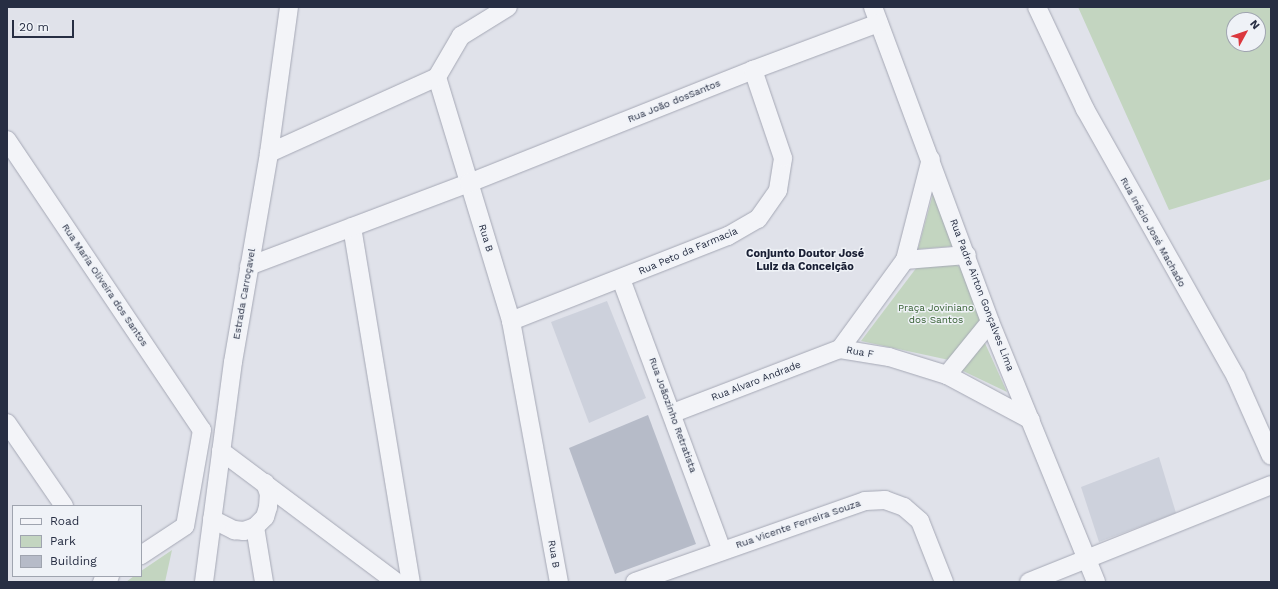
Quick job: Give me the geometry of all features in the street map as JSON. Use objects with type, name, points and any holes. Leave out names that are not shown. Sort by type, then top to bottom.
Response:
[{"type":"street","name":"Estrada Carroçavel","points":[[204,582],[232,362],[269,153],[289,7]]},
{"type":"street","points":[[269,153],[437,77],[461,36],[508,7]]},
{"type":"street","name":"Rua Inácio José Machado","points":[[1037,7],[1084,109],[1236,377],[1271,456]]},
{"type":"street","name":"Rua João dosSantos","points":[[250,266],[469,182],[753,70],[876,15]]},
{"type":"street","name":"Rua Padre Airton Gonçalves Lima","points":[[876,15],[967,255],[990,322],[1096,582]]},
{"type":"street","name":"Rua Peto da Farmacia","points":[[511,321],[621,280],[734,233],[758,219],[778,190],[783,158],[753,70]]},
{"type":"street","name":"Rua B","points":[[437,77],[511,321],[559,582]]},
{"type":"street","name":"Rua Maria Oliveira dos Santos","points":[[7,140],[202,430],[185,526],[142,554]]},
{"type":"street","name":"Rua F","points":[[931,159],[905,260],[840,349],[889,357],[947,375],[1031,420]]},
{"type":"street","points":[[352,227],[411,582]]},
{"type":"street","points":[[905,260],[967,255]]},
{"type":"street","name":"Rua Joãozinho Retratista","points":[[621,280],[673,413],[722,551]]},
{"type":"street","points":[[947,375],[990,322]]},
{"type":"street","name":"Rua Alvaro Andrade","points":[[673,413],[840,349]]},
{"type":"street","points":[[7,423],[63,505]]},
{"type":"street","points":[[221,450],[396,582]]},
{"type":"street","points":[[212,519],[234,530],[244,531],[255,527],[265,517],[268,507],[269,494],[265,483]]},
{"type":"street","points":[[1029,582],[1271,486]]},
{"type":"street","name":"Rua Vicente Ferreira Souza","points":[[635,582],[865,501],[885,500],[904,507],[920,521],[944,582]]},
{"type":"street","points":[[255,527],[264,582]]},
{"type":"shaded area","points":[[607,301],[646,398],[589,423],[551,322]]},
{"type":"shaded area","points":[[1159,457],[1176,513],[1099,542],[1081,487]]},
{"type":"green space","points":[[1078,7],[1271,7],[1271,179],[1169,210]]},
{"type":"green space","points":[[934,190],[955,246],[918,249]]},
{"type":"green space","name":"Praça Joviniano dos Santos","points":[[953,263],[963,269],[980,320],[949,360],[861,341],[917,267]]},
{"type":"green space","points":[[984,341],[1007,392],[961,370]]},
{"type":"green space","points":[[172,550],[165,582],[126,582],[133,577],[142,577],[142,570]]},
{"type":"building","points":[[648,415],[696,544],[615,574],[569,448]]},
{"type":"district","name":"Conjunto Doutor José Luiz da Conceição","points":[[805,261]]}]
